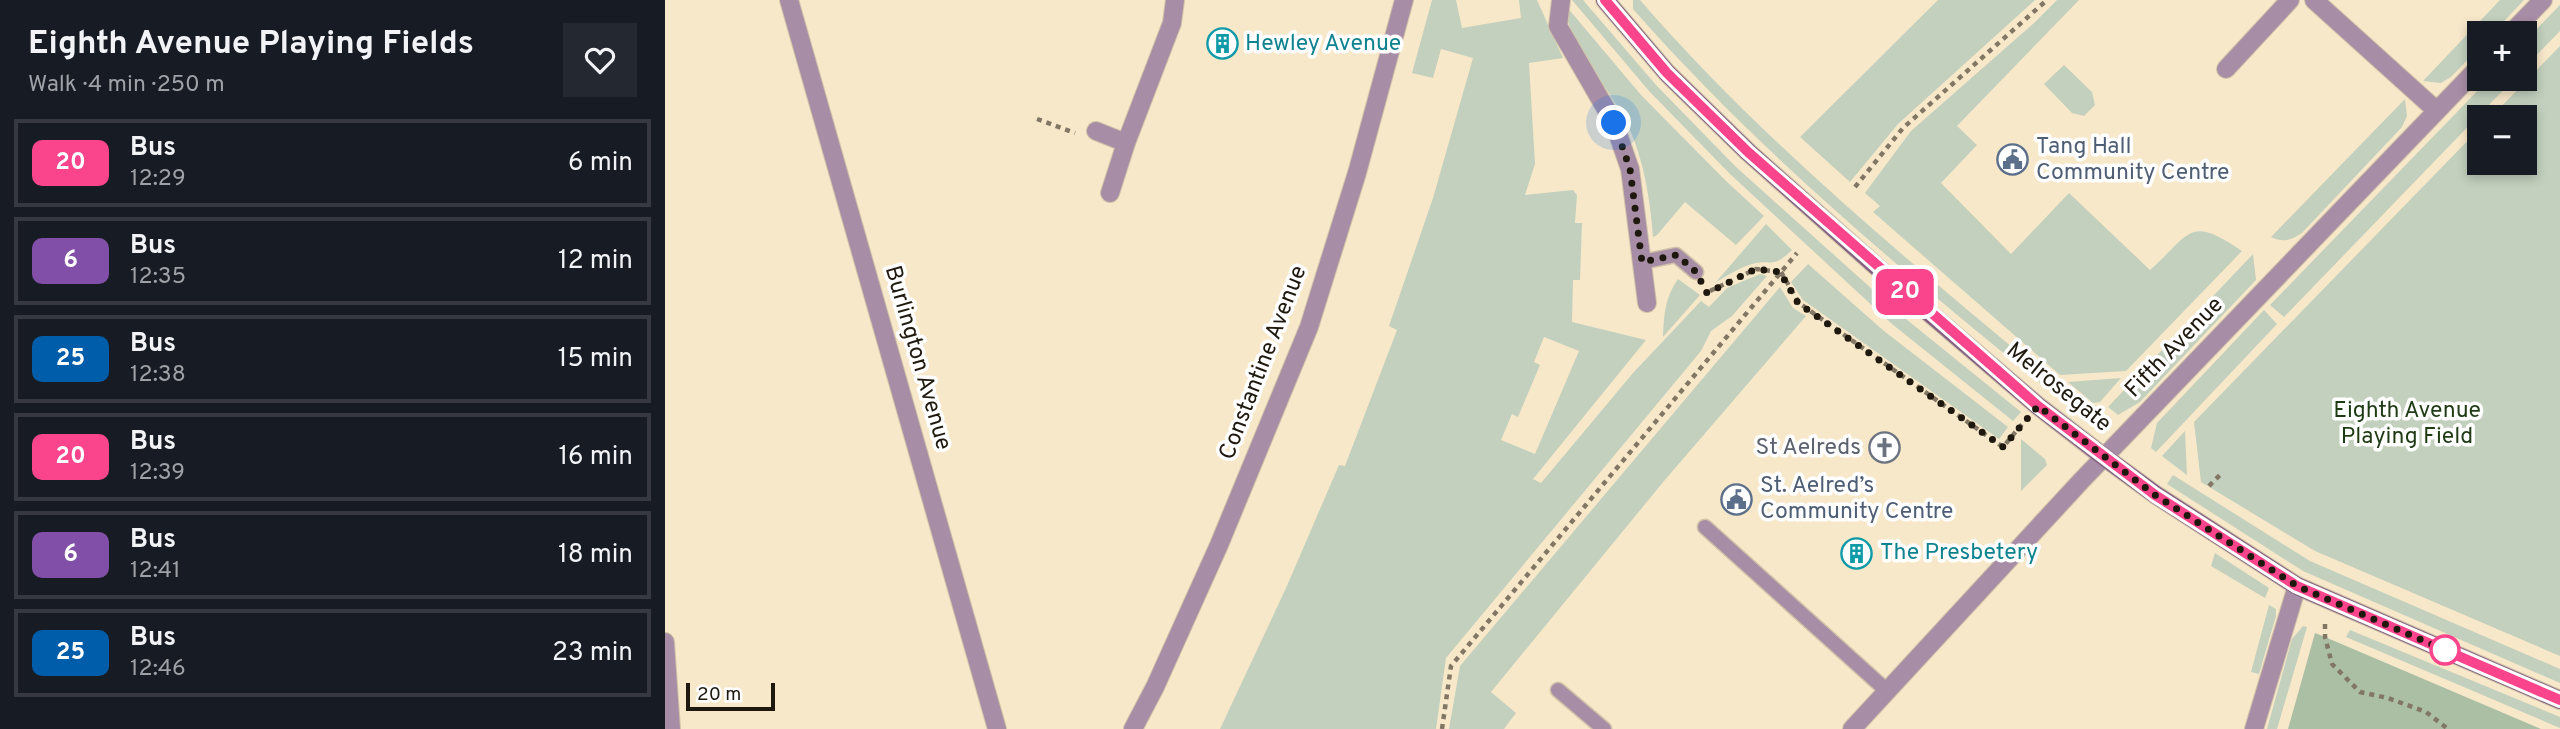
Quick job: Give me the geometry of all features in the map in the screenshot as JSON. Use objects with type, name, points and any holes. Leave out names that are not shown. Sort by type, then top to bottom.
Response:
[{"type":"street","name":"Burlington Avenue","points":[[789,0],[997,729]]},
{"type":"street","points":[[1110,193],[1172,23],[1175,0]]},
{"type":"street","name":"Constantine Avenue","points":[[1133,729],[1155,687],[1219,545],[1308,327],[1357,173],[1404,0]]},
{"type":"street","points":[[1561,0],[1558,26],[1614,123],[1630,169],[1647,303]]},
{"type":"street","name":"Melrosegate","points":[[1605,0],[1667,73],[1748,152],[2038,406],[2155,495],[2297,586],[2560,700]]},
{"type":"street","points":[[2226,69],[2290,0]]},
{"type":"street","points":[[2314,0],[2437,111]]},
{"type":"street","points":[[2523,21],[2543,0]]},
{"type":"street","name":"Fifth Avenue","points":[[1852,729],[2104,457],[2467,80]]},
{"type":"street","points":[[1096,131],[1126,143]]},
{"type":"street","points":[[2254,729],[2297,586]]},
{"type":"street","points":[[665,642],[671,729]]},
{"type":"lane","points":[[1642,262],[1677,255],[1696,272]]},
{"type":"lane","points":[[1705,527],[1886,690]]},
{"type":"lane","points":[[1558,690],[1604,729]]},
{"type":"path","points":[[1855,187],[1903,128],[2047,0]]},
{"type":"path","points":[[1037,119],[1080,135],[1096,131]]},
{"type":"path","points":[[1442,729],[1451,666],[1797,253]]},
{"type":"path","points":[[1696,272],[1707,293],[1756,269],[1780,272]]},
{"type":"path","points":[[1780,272],[1798,303],[2003,447],[2038,406]]},
{"type":"path","points":[[2209,486],[2220,475]]},
{"type":"path","points":[[2326,599],[2325,637],[2332,664],[2360,692],[2388,698],[2425,712],[2448,729]]},
{"type":"green space","points":[[1432,0],[1456,0],[1462,28],[1521,18],[1519,0],[1537,0],[1563,58],[1529,63],[1535,164],[1525,195],[1573,190],[1577,195],[1575,223],[1582,223],[1580,280],[1573,280],[1572,322],[1646,340],[1533,479],[1541,483],[1633,373],[1701,301],[1709,307],[1727,288],[1760,274],[1767,276],[1732,316],[1711,331],[1701,351],[1446,658],[1436,729],[1220,729],[1286,588],[1339,465],[1345,466],[1397,330],[1389,326],[1433,198],[1473,58],[1441,49],[1433,78],[1412,73]],"holes":[[[1544,337],[1579,351],[1535,454],[1501,440],[1512,414],[1518,417],[1540,365],[1534,362]]]},
{"type":"green space","points":[[1572,0],[1583,0],[1656,85],[1736,167],[1901,315],[2021,412],[2013,421],[1892,324],[1729,173],[1649,91]]},
{"type":"green space","points":[[1633,0],[1640,0],[1736,103],[1787,152],[1946,292],[2054,382],[2049,390],[1886,255],[1781,161],[1730,112],[1633,9]]},
{"type":"green space","points":[[1938,0],[2035,0],[1898,124],[1850,182],[1800,137]]},
{"type":"green space","points":[[2057,0],[2079,0],[1957,126],[1977,145],[1941,183],[2011,254],[2069,193],[2150,270],[2183,238],[2200,231],[2211,233],[2242,251],[2126,371],[2060,375],[1873,212],[1880,206],[1865,193],[1911,131]]},
{"type":"green space","points":[[2500,0],[2524,0],[2504,21],[2480,21]]},
{"type":"green space","points":[[2560,5],[2560,31],[2537,55],[2537,29]]},
{"type":"green space","points":[[1566,6],[1641,95],[1764,216],[1736,245],[1685,202],[1653,237],[1645,180],[1634,139],[1621,112],[1573,34],[1567,19]]},
{"type":"green space","points":[[2467,35],[2467,60],[2441,83],[2423,81]]},
{"type":"green space","name":"Eighth Avenue Playing Field","points":[[2560,46],[2560,656],[2315,551],[2201,482],[2194,422],[2467,141],[2467,175],[2537,175],[2537,105],[2503,105],[2516,91],[2537,91],[2537,70]]},
{"type":"green space","points":[[2064,65],[2092,92],[2095,105],[2084,116],[2072,113],[2044,84]]},
{"type":"green space","points":[[2477,91],[2502,91],[2489,105],[2467,105],[2467,128],[2284,317],[2270,305]]},
{"type":"green space","points":[[2405,99],[2407,116],[2402,127],[2302,233],[2287,240],[2271,237]]},
{"type":"green space","points":[[1766,224],[1792,250],[1776,261],[1747,265],[1716,282]]},
{"type":"green space","points":[[2253,254],[2256,280],[2140,402],[2118,415],[2108,407]]},
{"type":"green space","points":[[1808,264],[1884,331],[2008,427],[1999,439],[1803,300],[1791,282]]},
{"type":"green space","points":[[1678,279],[1700,295],[1663,337],[1666,306]]},
{"type":"green space","points":[[1780,287],[1793,308],[1806,316],[1664,481],[1491,692],[1516,713],[1504,729],[1449,729],[1460,666]]},
{"type":"green space","points":[[2264,310],[2277,324],[2156,452],[2151,448],[2157,423]]},
{"type":"green space","points":[[2121,378],[2100,402],[2093,403],[2068,382]]},
{"type":"green space","points":[[2185,431],[2187,475],[2162,456]]},
{"type":"green space","points":[[2021,439],[2045,459],[2047,465],[2021,491]]},
{"type":"green space","points":[[2173,475],[2310,561],[2560,669],[2560,683],[2303,571],[2167,484]]},
{"type":"green space","points":[[2215,553],[2269,588],[2265,598],[2211,566]]},
{"type":"green space","points":[[2269,605],[2276,609],[2276,616],[2259,674],[2251,672]]},
{"type":"green space","points":[[2303,626],[2307,627],[2277,729],[2267,729],[2292,639]]},
{"type":"green space","points":[[2350,630],[2560,717],[2560,728],[2346,637]]},
{"type":"green space","points":[[2315,633],[2325,637],[2541,729],[2288,729]]},
{"type":"bus line","name":"20","points":[[1605,0],[1667,73],[1748,152],[2038,406],[2155,495],[2297,586],[2560,700]]},
{"type":"place","name":"Hewley Avenue","points":[[1222,44]]},
{"type":"place","name":"Tang Hall Community Centre","points":[[2013,160]]},
{"type":"place","name":"St Aelreds","points":[[1884,448]]},
{"type":"place","name":"St. Aelred’s Community Centre","points":[[1737,499]]},
{"type":"place","name":"The Presbetery","points":[[1857,553]]},
{"type":"route","points":[[1614,123],[1630,169],[1642,262],[1677,255],[1696,272],[1707,293],[1756,269],[1780,272],[1798,303],[2003,447],[2038,406],[2155,495],[2297,586],[2445,650]]}]
